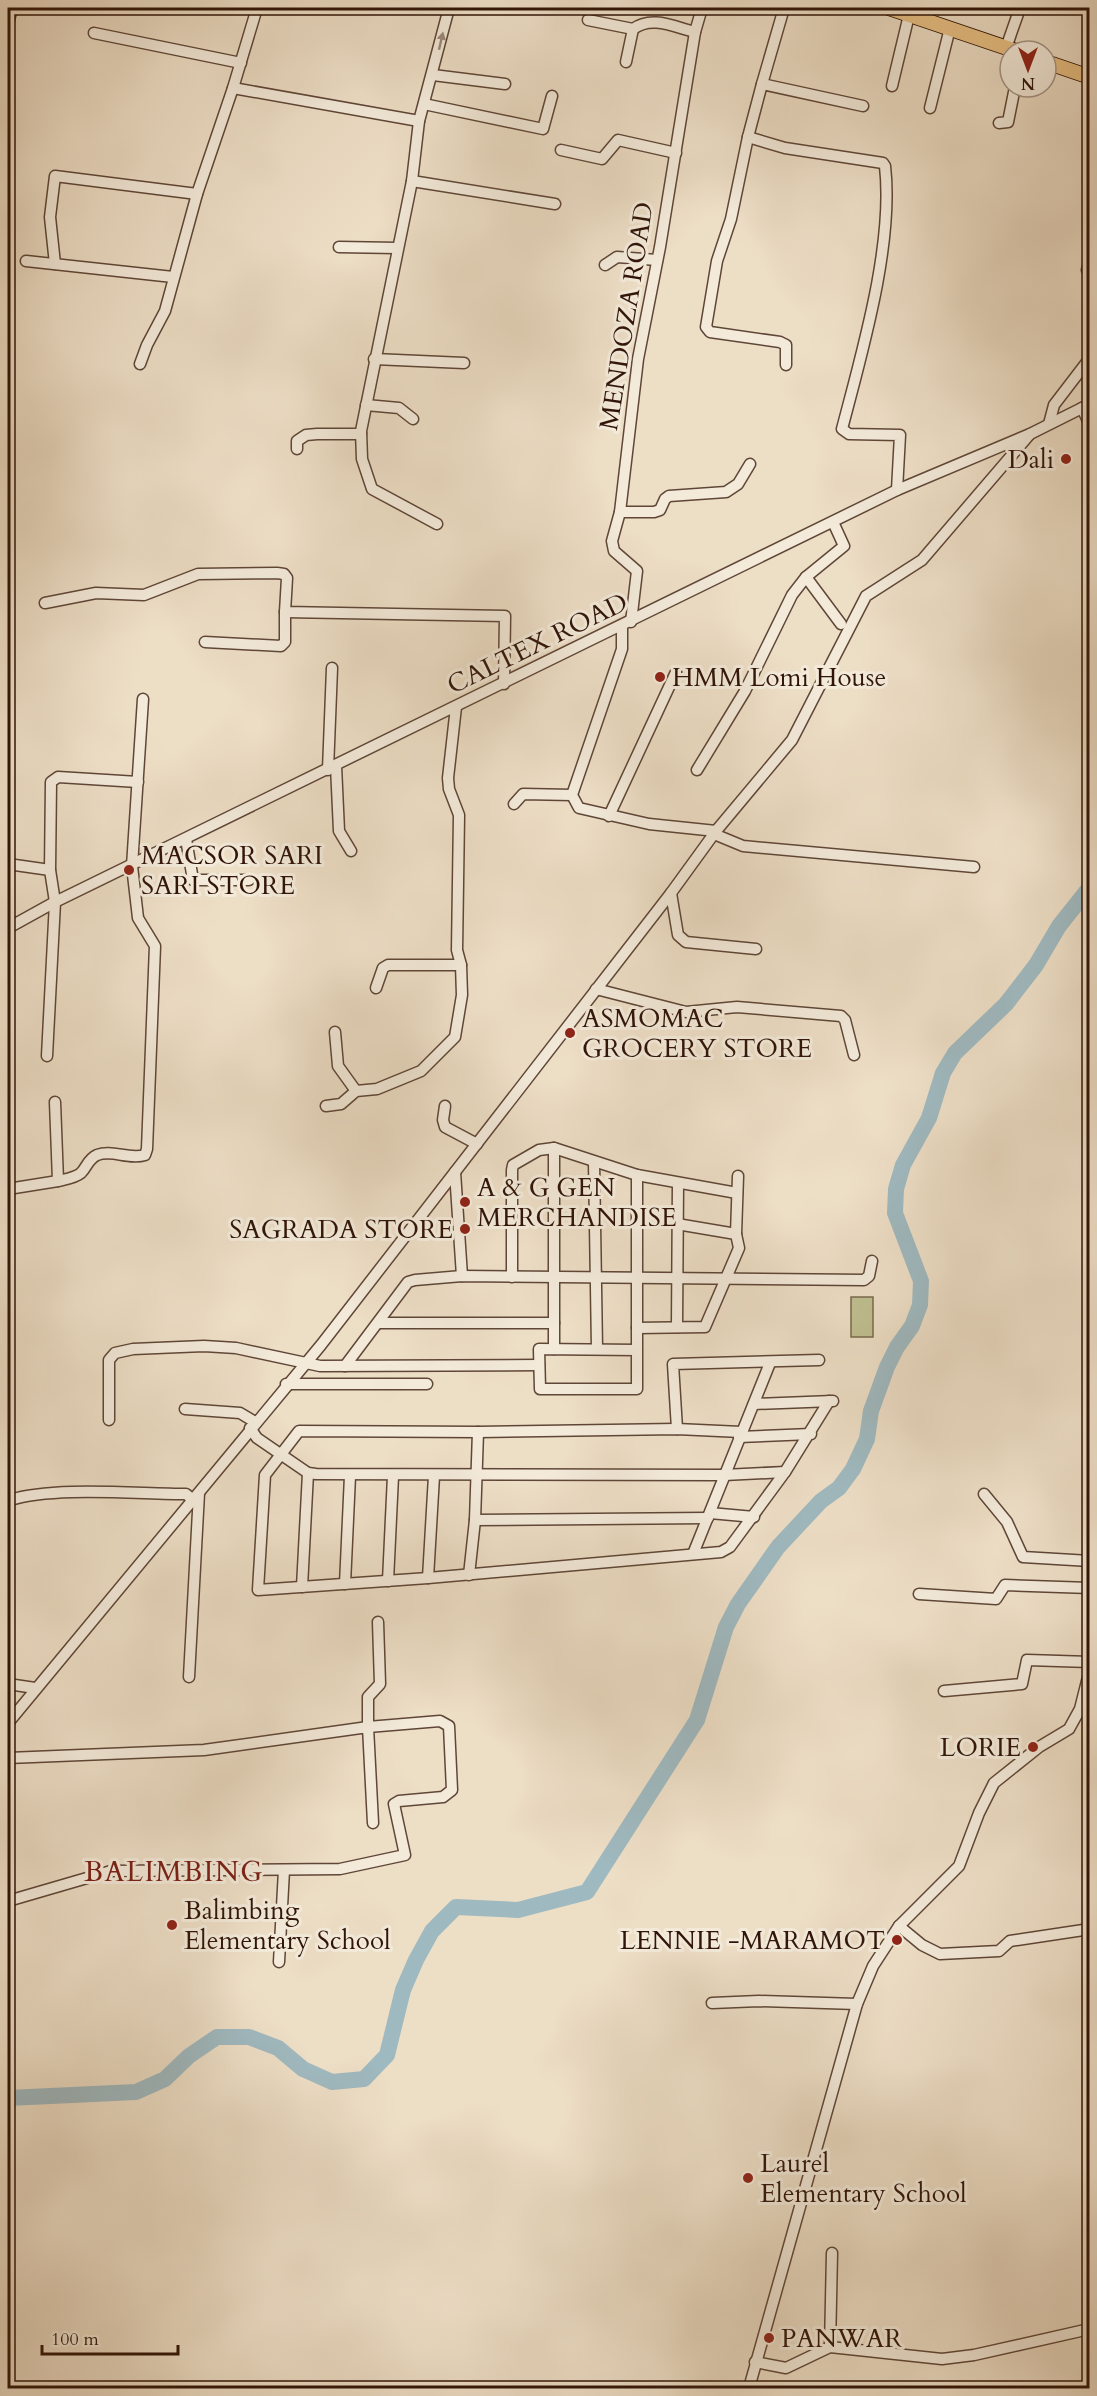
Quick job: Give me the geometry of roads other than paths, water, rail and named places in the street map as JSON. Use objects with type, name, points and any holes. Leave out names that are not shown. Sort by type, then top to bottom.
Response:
[{"type":"main road","points":[[889,8],[998,45]]},
{"type":"main road","points":[[1058,66],[1089,77]]},
{"type":"street","points":[[8,24],[12,8]]},
{"type":"street","points":[[140,364],[165,311],[197,194],[257,8]]},
{"type":"street","points":[[437,524],[372,489],[362,459],[361,434],[374,359],[412,181],[418,121],[433,75],[449,8]]},
{"type":"street","name":"MENDOZA ROAD","points":[[626,624],[637,571],[612,546],[620,512],[638,360],[676,153],[695,32],[702,8]]},
{"type":"street","points":[[784,8],[748,137],[731,219],[717,261],[706,327],[710,332],[780,342],[786,345],[786,365]]},
{"type":"street","points":[[1013,39],[1020,8]]},
{"type":"street","points":[[892,86],[909,15]]},
{"type":"street","points":[[588,20],[633,29]]},
{"type":"street","points":[[626,62],[633,29],[643,22],[652,21],[695,32]]},
{"type":"street","points":[[930,108],[950,28]]},
{"type":"street","points":[[94,33],[241,63]]},
{"type":"street","points":[[433,75],[505,84]]},
{"type":"street","points":[[762,84],[863,106]]},
{"type":"street","points":[[233,88],[418,121]]},
{"type":"street","points":[[424,104],[543,129],[552,96]]},
{"type":"street","points":[[999,123],[1008,122],[1013,99]]},
{"type":"street","points":[[748,137],[785,147],[883,163],[885,166],[886,210],[879,268],[842,429],[849,434],[900,435],[897,490]]},
{"type":"street","points":[[561,150],[602,159],[618,140],[676,153]]},
{"type":"street","points":[[55,264],[50,218],[55,176],[197,194]]},
{"type":"street","points":[[412,181],[555,204]]},
{"type":"street","points":[[339,247],[398,248]]},
{"type":"street","points":[[604,265],[617,257],[657,260]]},
{"type":"street","points":[[26,261],[173,277]]},
{"type":"street","points":[[1049,424],[1054,405],[1089,358]]},
{"type":"street","points":[[374,359],[464,363]]},
{"type":"street","points":[[366,405],[399,408],[413,419]]},
{"type":"street","points":[[1086,406],[1089,425]]},
{"type":"street","name":"CALTEX ROAD","points":[[8,928],[55,902],[897,490],[1030,434],[1086,406]]},
{"type":"street","points":[[297,449],[297,441],[306,435],[361,434]]},
{"type":"street","points":[[8,1723],[304,1364],[671,893],[715,832],[792,740],[866,596],[922,560],[1030,434]]},
{"type":"street","points":[[620,512],[654,512],[660,510],[664,499],[669,496],[726,492],[738,484],[750,464]]},
{"type":"street","points":[[697,771],[745,691],[792,595],[806,577],[844,546],[833,522]]},
{"type":"street","points":[[45,603],[96,593],[144,595],[198,574],[284,574],[287,578],[285,642],[281,646],[205,642]]},
{"type":"street","points":[[806,577],[841,624]]},
{"type":"street","points":[[285,612],[410,616],[502,615],[507,620],[504,684]]},
{"type":"street","points":[[626,624],[622,649],[572,795],[579,808],[649,824],[715,832],[743,846],[974,867]]},
{"type":"street","points":[[332,668],[332,768],[339,831],[351,851]]},
{"type":"street","points":[[609,816],[676,672]]},
{"type":"street","points":[[8,1189],[58,1181],[80,1174],[88,1161],[97,1155],[109,1153],[139,1156],[145,1155],[147,1149],[155,946],[138,918],[132,866],[143,699]]},
{"type":"street","points":[[326,1106],[342,1104],[356,1091],[376,1089],[421,1071],[455,1037],[462,995],[461,965],[457,950],[459,815],[449,789],[448,778],[456,707]]},
{"type":"street","points":[[47,1056],[55,902],[50,870],[50,796],[54,779],[138,782]]},
{"type":"street","points":[[514,804],[523,794],[572,795]]},
{"type":"street","points":[[186,839],[193,880],[249,880]]},
{"type":"street","points":[[8,864],[50,870]]},
{"type":"street","points":[[671,893],[678,935],[686,942],[756,949]]},
{"type":"street","points":[[376,988],[383,968],[388,965],[461,965]]},
{"type":"street","points":[[596,989],[686,1012],[737,1007],[841,1016],[845,1020],[854,1055]]},
{"type":"street","points":[[335,1032],[338,1066],[356,1091]]},
{"type":"street","points":[[55,1102],[58,1181]]},
{"type":"street","points":[[445,1106],[443,1120],[445,1127],[477,1144]]},
{"type":"street","points":[[554,1148],[554,1348]]},
{"type":"street","points":[[512,1277],[513,1165],[539,1150],[554,1148],[637,1174],[737,1193]]},
{"type":"street","points":[[594,1162],[594,1277],[597,1349]]},
{"type":"street","points":[[455,1172],[462,1276]]},
{"type":"street","points":[[637,1174],[637,1276],[637,1328],[637,1350],[637,1389],[540,1389],[539,1349],[637,1350]]},
{"type":"street","points":[[637,1328],[705,1327],[739,1248],[736,1234],[738,1176]]},
{"type":"street","points":[[677,1328],[678,1183]]},
{"type":"street","points":[[677,1224],[736,1234]]},
{"type":"street","points":[[345,1366],[380,1323],[408,1282],[421,1278],[637,1276],[725,1280],[864,1280],[870,1276],[872,1261]]},
{"type":"street","points":[[380,1323],[554,1323]]},
{"type":"street","points":[[109,1420],[109,1360],[115,1353],[133,1349],[204,1346],[236,1348],[304,1364],[345,1366],[539,1365]]},
{"type":"street","points":[[677,1429],[673,1364],[819,1360]]},
{"type":"street","points":[[693,1554],[770,1363]]},
{"type":"street","points":[[286,1384],[427,1384]]},
{"type":"street","points":[[754,1404],[831,1401],[811,1434],[785,1473],[730,1547],[721,1552],[469,1575],[258,1590],[265,1475],[299,1431],[478,1432],[677,1429],[740,1434],[811,1434]]},
{"type":"street","points":[[185,1409],[240,1413],[252,1425],[257,1438],[309,1473],[350,1476],[785,1473]]},
{"type":"street","points":[[469,1575],[475,1520],[478,1432]]},
{"type":"street","points":[[302,1587],[309,1473]]},
{"type":"street","points":[[345,1584],[350,1476]]},
{"type":"street","points":[[388,1581],[393,1476]]},
{"type":"street","points":[[428,1578],[434,1476]]},
{"type":"street","points":[[10,1500],[29,1494],[61,1493],[196,1496]]},
{"type":"street","points":[[984,1494],[1006,1522],[1023,1557],[1089,1561]]},
{"type":"street","points":[[189,1677],[196,1496]]},
{"type":"street","points":[[475,1520],[753,1516]]},
{"type":"street","points":[[919,1594],[996,1599],[1005,1585],[1089,1588]]},
{"type":"street","points":[[373,1823],[368,1697],[380,1684],[378,1622]]},
{"type":"street","points":[[944,1691],[1022,1684],[1027,1660],[1089,1662]]},
{"type":"street","points":[[749,2388],[857,2004],[873,1966],[899,1926],[959,1866],[979,1813],[994,1783],[1039,1747],[1069,1729],[1085,1702],[1089,1669]]},
{"type":"street","points":[[8,1684],[35,1688]]},
{"type":"street","points":[[8,1758],[204,1750],[368,1727],[445,1722],[449,1726],[452,1790],[443,1797],[399,1801],[394,1804],[405,1851],[402,1856],[340,1869],[111,1871],[8,1901]]},
{"type":"street","points":[[279,1962],[284,1870]]},
{"type":"street","points":[[899,1926],[922,1945],[940,1954],[999,1952],[1011,1941],[1089,1929]]},
{"type":"street","points":[[712,2003],[759,2001],[857,2004]]},
{"type":"street","points":[[830,2347],[832,2253]]},
{"type":"street","points":[[755,2362],[786,2368],[830,2347],[942,2359],[974,2355],[1085,2330],[1089,2325]]},
{"type":"waterway","points":[[8,2098],[136,2092],[165,2079],[189,2056],[217,2037],[249,2037],[278,2048],[303,2069],[332,2082],[364,2079],[387,2055],[403,1990],[416,1960],[432,1931],[456,1907],[518,1910],[587,1892],[697,1720],[726,1627],[738,1604],[778,1547],[821,1501],[839,1488],[853,1469],[867,1439],[871,1411],[887,1367],[897,1347],[912,1326],[920,1305],[921,1281],[895,1213],[896,1189],[903,1165],[929,1118],[943,1073],[955,1053],[1006,1004],[1036,965],[1059,926],[1090,887]]},
{"type":"place","name":"Dali","points":[[1066,459]]},
{"type":"place","name":"HMM Lomi House","points":[[660,677]]},
{"type":"place","name":"MACSOR SARI SARI STORE","points":[[129,870]]},
{"type":"place","name":"ASMOMAC GROCERY STORE","points":[[570,1033]]},
{"type":"place","name":"A & G GEN MERCHANDISE","points":[[465,1202]]},
{"type":"place","name":"SAGRADA STORE","points":[[465,1229]]},
{"type":"place","name":"LORIE","points":[[1033,1747]]},
{"type":"place","name":"Balimbing Elementary School","points":[[172,1925]]},
{"type":"place","name":"LENNIE -MARAMOT","points":[[897,1940]]},
{"type":"place","name":"Laurel Elementary School","points":[[748,2178]]},
{"type":"place","name":"PANWAR","points":[[769,2338]]},
{"type":"district","name":"BALIMBING","points":[[174,1871]]}]
